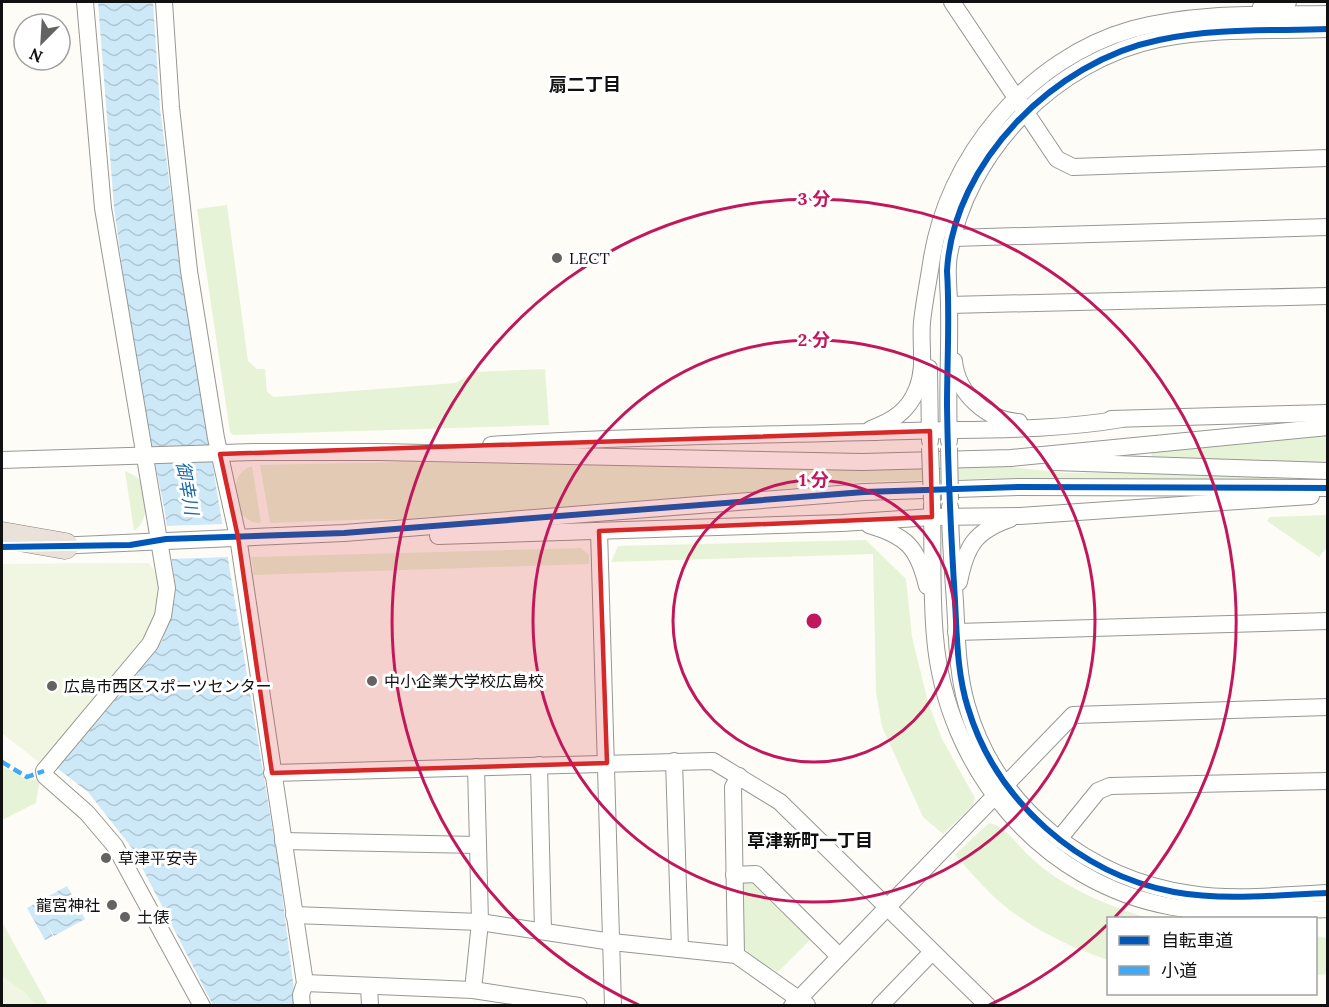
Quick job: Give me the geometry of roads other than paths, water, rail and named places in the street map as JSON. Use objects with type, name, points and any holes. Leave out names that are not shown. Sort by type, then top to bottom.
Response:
[{"type":"highway","points":[[2,535],[65,546]]},
{"type":"street","points":[[85,2],[103,208],[163,540],[167,595],[158,631],[44,771],[45,776],[87,813],[115,846],[202,1005]]},
{"type":"street","points":[[164,2],[171,107],[189,271],[215,454],[232,537],[283,842],[304,983],[301,995],[302,1005]]},
{"type":"street","points":[[952,2],[1057,159],[1073,167],[1328,158]]},
{"type":"street","points":[[1222,16],[1288,2]]},
{"type":"street","points":[[861,433],[894,419],[914,396],[923,369],[922,322],[934,244],[949,196],[979,142],[1017,97],[1061,64],[1116,35],[1166,21],[1222,16],[1328,14]]},
{"type":"street","points":[[1328,29],[1205,34],[1157,40],[1113,54],[1068,78],[1026,112],[994,148],[982,167],[965,202],[953,238],[947,271],[950,305],[948,430],[956,632],[967,708],[982,746],[1006,784],[1034,818],[1059,839],[1109,870],[1138,882],[1172,891],[1214,896],[1328,893]]},
{"type":"street","points":[[953,238],[1328,226]]},
{"type":"street","points":[[950,305],[1328,296]]},
{"type":"street","points":[[927,297],[934,637]]},
{"type":"street","points":[[948,334],[953,344],[954,364],[960,383],[980,406],[996,417],[1023,423],[1328,413]]},
{"type":"street","points":[[379,452],[556,440],[723,434],[930,431],[1089,424],[1122,419]]},
{"type":"street","points":[[2,460],[379,452],[862,462],[1011,458],[1328,427]]},
{"type":"street","points":[[1011,458],[1070,464],[1328,471]]},
{"type":"street","points":[[2,547],[344,533],[864,492],[1019,487],[1328,488]]},
{"type":"street","points":[[842,523],[932,509],[950,508],[1020,516],[1328,494]]},
{"type":"street","points":[[955,603],[962,564],[975,537],[992,526],[1020,516]]},
{"type":"street","points":[[344,533],[444,536],[842,523],[866,524],[884,530],[912,547],[924,576],[934,637],[957,730],[972,763],[994,797],[1033,839],[1059,859],[1104,885],[1132,897],[1200,911],[1328,909]]},
{"type":"street","points":[[599,531],[613,1005]]},
{"type":"street","points":[[956,632],[1328,621]]},
{"type":"street","points":[[294,915],[480,922],[612,942],[736,955],[800,1004],[839,956],[888,908],[1064,721],[1073,715],[1328,707]]},
{"type":"street","points":[[272,773],[713,760],[780,802],[932,952],[978,1002]]},
{"type":"street","points":[[674,761],[680,949]]},
{"type":"street","points":[[539,765],[543,931]]},
{"type":"street","points":[[473,990],[480,922],[476,767]]},
{"type":"street","points":[[736,955],[732,787],[739,776]]},
{"type":"street","points":[[1059,839],[1098,791],[1110,786],[1328,781]]},
{"type":"street","points":[[283,842],[477,845]]},
{"type":"street","points":[[734,874],[756,874],[839,956]]},
{"type":"street","points":[[880,1005],[932,952]]},
{"type":"street","points":[[304,983],[473,990],[579,1005]]},
{"type":"street","points":[[369,986],[370,1005]]},
{"type":"water","name":"御幸川","points":[[98,2],[153,2],[160,108],[180,267],[278,863],[296,1005],[213,1005],[132,848],[88,792],[57,768],[162,641],[171,616],[176,588],[164,507],[136,370],[114,207]]},
{"type":"water","points":[[67,886],[85,919],[54,936],[45,921],[53,936],[45,940],[27,908]]},
{"type":"place","name":"LECT","points":[[557,258]]},
{"type":"place","name":"中小企業大学校広島校","points":[[372,681]]},
{"type":"place","name":"広島市西区スポーツセンター","points":[[52,686]]},
{"type":"place","name":"草津平安寺","points":[[106,858]]},
{"type":"place","name":"龍宮神社","points":[[112,905]]},
{"type":"place","name":"土俵","points":[[125,917]]},
{"type":"district","name":"扇二丁目","points":[[585,85]]},
{"type":"district","name":"草津新町一丁目","points":[[810,841]]}]
